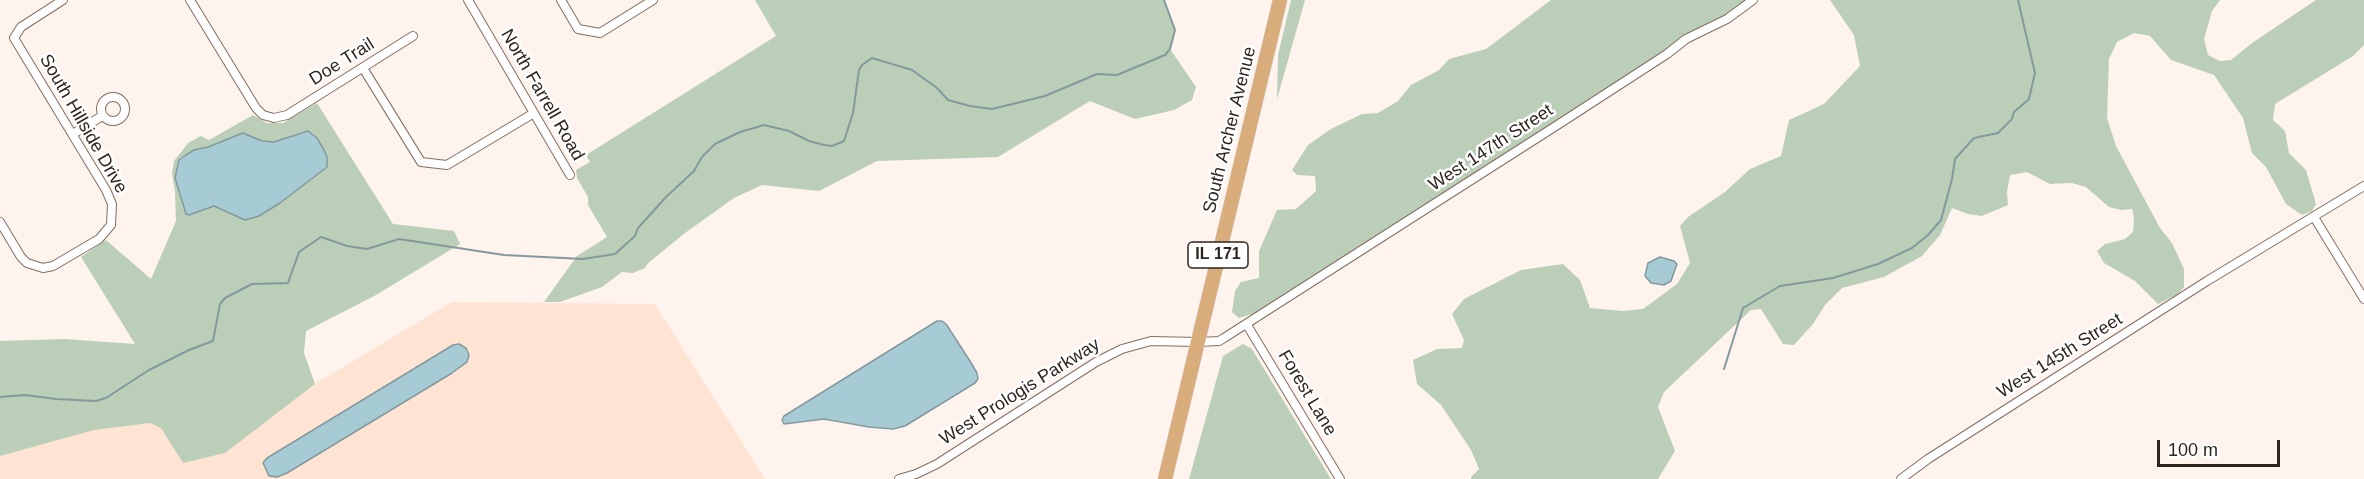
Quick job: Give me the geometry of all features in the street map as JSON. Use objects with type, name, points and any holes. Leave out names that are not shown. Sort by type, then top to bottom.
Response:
[{"type":"main road","name":"South Archer Avenue","points":[[1165,479],[1280,0]]},
{"type":"street","name":"South Hillside Drive","points":[[0,222],[21,257],[34,267],[43,268],[53,266],[106,233],[113,217],[112,204],[106,190],[14,38],[21,27],[63,0]]},
{"type":"street","name":"Doe Trail","points":[[190,0],[259,112],[274,118],[287,115],[413,36]]},
{"type":"street","name":"North Farrell Road","points":[[468,0],[570,175]]},
{"type":"street","points":[[561,0],[578,29],[600,33],[653,0]]},
{"type":"street","name":"West 147th Street","points":[[1198,342],[1219,341],[1247,325],[1686,39],[1727,19],[1753,0]]},
{"type":"street","points":[[363,68],[421,162],[447,165],[534,113]]},
{"type":"street","points":[[73,134],[102,116]]},
{"type":"street","points":[[2364,186],[2314,217],[2364,299]]},
{"type":"street","name":"West 145th Street","points":[[1902,479],[1950,445],[2237,262],[2314,217]]},
{"type":"street","name":"Forest Lane","points":[[1247,325],[1340,479]]},
{"type":"street","name":"West Prologis Parkway","points":[[898,479],[937,464],[1110,354],[1151,341],[1198,342]]},
{"type":"shaded area","points":[[452,302],[655,304],[765,479],[0,479],[0,432],[147,405],[183,463]]},
{"type":"green space","points":[[755,0],[1164,0],[1175,30],[1170,49],[1196,87],[1192,100],[1174,110],[1135,119],[1090,101],[998,157],[877,161],[819,191],[762,185],[734,198],[685,233],[645,268],[633,273],[622,272],[602,287],[560,302],[544,302],[577,256],[607,237],[588,205],[588,197],[577,178],[576,170],[590,162],[586,155],[776,36]]},
{"type":"green space","points":[[1291,0],[1305,0],[1277,99],[1278,55]]},
{"type":"green space","points":[[1551,0],[1753,0],[1259,312],[1239,318],[1232,312],[1235,291],[1241,282],[1259,278],[1259,251],[1277,210],[1296,209],[1316,191],[1315,176],[1297,175],[1292,170],[1308,145],[1331,129],[1362,114],[1378,113],[1398,101],[1411,85],[1439,70],[1449,59],[1486,49]]},
{"type":"green space","points":[[1830,0],[2220,0],[2212,11],[2204,39],[2208,55],[2220,61],[2231,60],[2316,0],[2364,0],[2364,45],[2353,56],[2275,104],[2273,120],[2285,131],[2289,153],[2306,170],[2316,204],[2312,211],[2302,215],[2286,204],[2266,167],[2252,153],[2243,118],[2214,75],[2171,60],[2150,36],[2134,33],[2117,42],[2109,59],[2107,118],[2116,146],[2160,228],[2172,243],[2184,269],[2184,287],[2178,294],[2158,304],[2135,281],[2104,263],[2097,251],[2105,244],[2125,239],[2133,232],[2132,209],[2121,210],[2109,207],[2086,187],[2072,183],[2050,184],[2027,172],[2010,175],[2007,192],[2008,205],[1982,216],[1952,208],[1940,235],[1922,256],[1884,277],[1842,288],[1825,305],[1813,324],[1794,345],[1783,344],[1761,309],[1751,310],[1664,392],[1658,407],[1675,451],[1658,479],[1471,479],[1479,469],[1471,450],[1441,405],[1417,384],[1413,360],[1437,349],[1462,348],[1464,340],[1452,314],[1464,299],[1521,270],[1563,264],[1580,280],[1590,308],[1623,311],[1643,309],[1677,284],[1690,263],[1680,226],[1688,217],[1725,192],[1750,169],[1781,156],[1789,120],[1824,104],[1860,66],[1854,35]]},
{"type":"green space","points":[[317,103],[393,224],[454,231],[460,244],[376,295],[306,331],[304,353],[315,384],[225,453],[183,463],[161,428],[150,423],[94,430],[0,456],[0,341],[64,339],[135,344],[81,257],[106,240],[151,279],[176,221],[172,173],[174,161],[188,143],[201,136],[209,140],[253,115],[267,123],[283,123]]},
{"type":"green space","points":[[1243,344],[1252,349],[1331,479],[1189,479],[1223,356]]},
{"type":"water","points":[[308,131],[317,138],[324,150],[327,167],[280,203],[259,216],[245,220],[214,206],[186,214],[175,178],[179,160],[186,155],[243,133],[262,141],[274,142]]},
{"type":"water","points":[[1660,257],[1677,264],[1671,281],[1664,285],[1651,283],[1645,276],[1648,263]]},
{"type":"water","points":[[937,321],[946,324],[970,361],[977,373],[978,379],[975,383],[905,426],[893,429],[824,419],[784,424],[782,420],[784,416]]},
{"type":"water","points":[[459,344],[466,348],[469,355],[467,362],[452,373],[287,473],[277,477],[269,476],[263,463],[267,458],[453,345]]},
{"type":"waterway","points":[[0,397],[25,395],[96,401],[106,398],[149,370],[213,341],[220,304],[225,298],[252,284],[288,283],[299,252],[321,237],[347,246],[367,249],[399,239],[504,255],[583,259],[615,254],[635,236],[638,228],[694,171],[702,157],[715,144],[740,132],[764,125],[789,131],[809,141],[824,145],[832,146],[844,141],[853,113],[859,70],[872,58],[912,70],[937,88],[948,100],[992,109],[1045,96],[1097,74],[1117,75],[1165,55],[1170,49],[1175,30],[1164,0]]},
{"type":"waterway","points":[[1724,369],[1743,308],[1780,286],[1833,278],[1878,264],[1912,248],[1941,220],[1955,159],[1974,138],[1998,133],[2012,119],[2014,112],[2029,99],[2035,73],[2018,0]]}]
